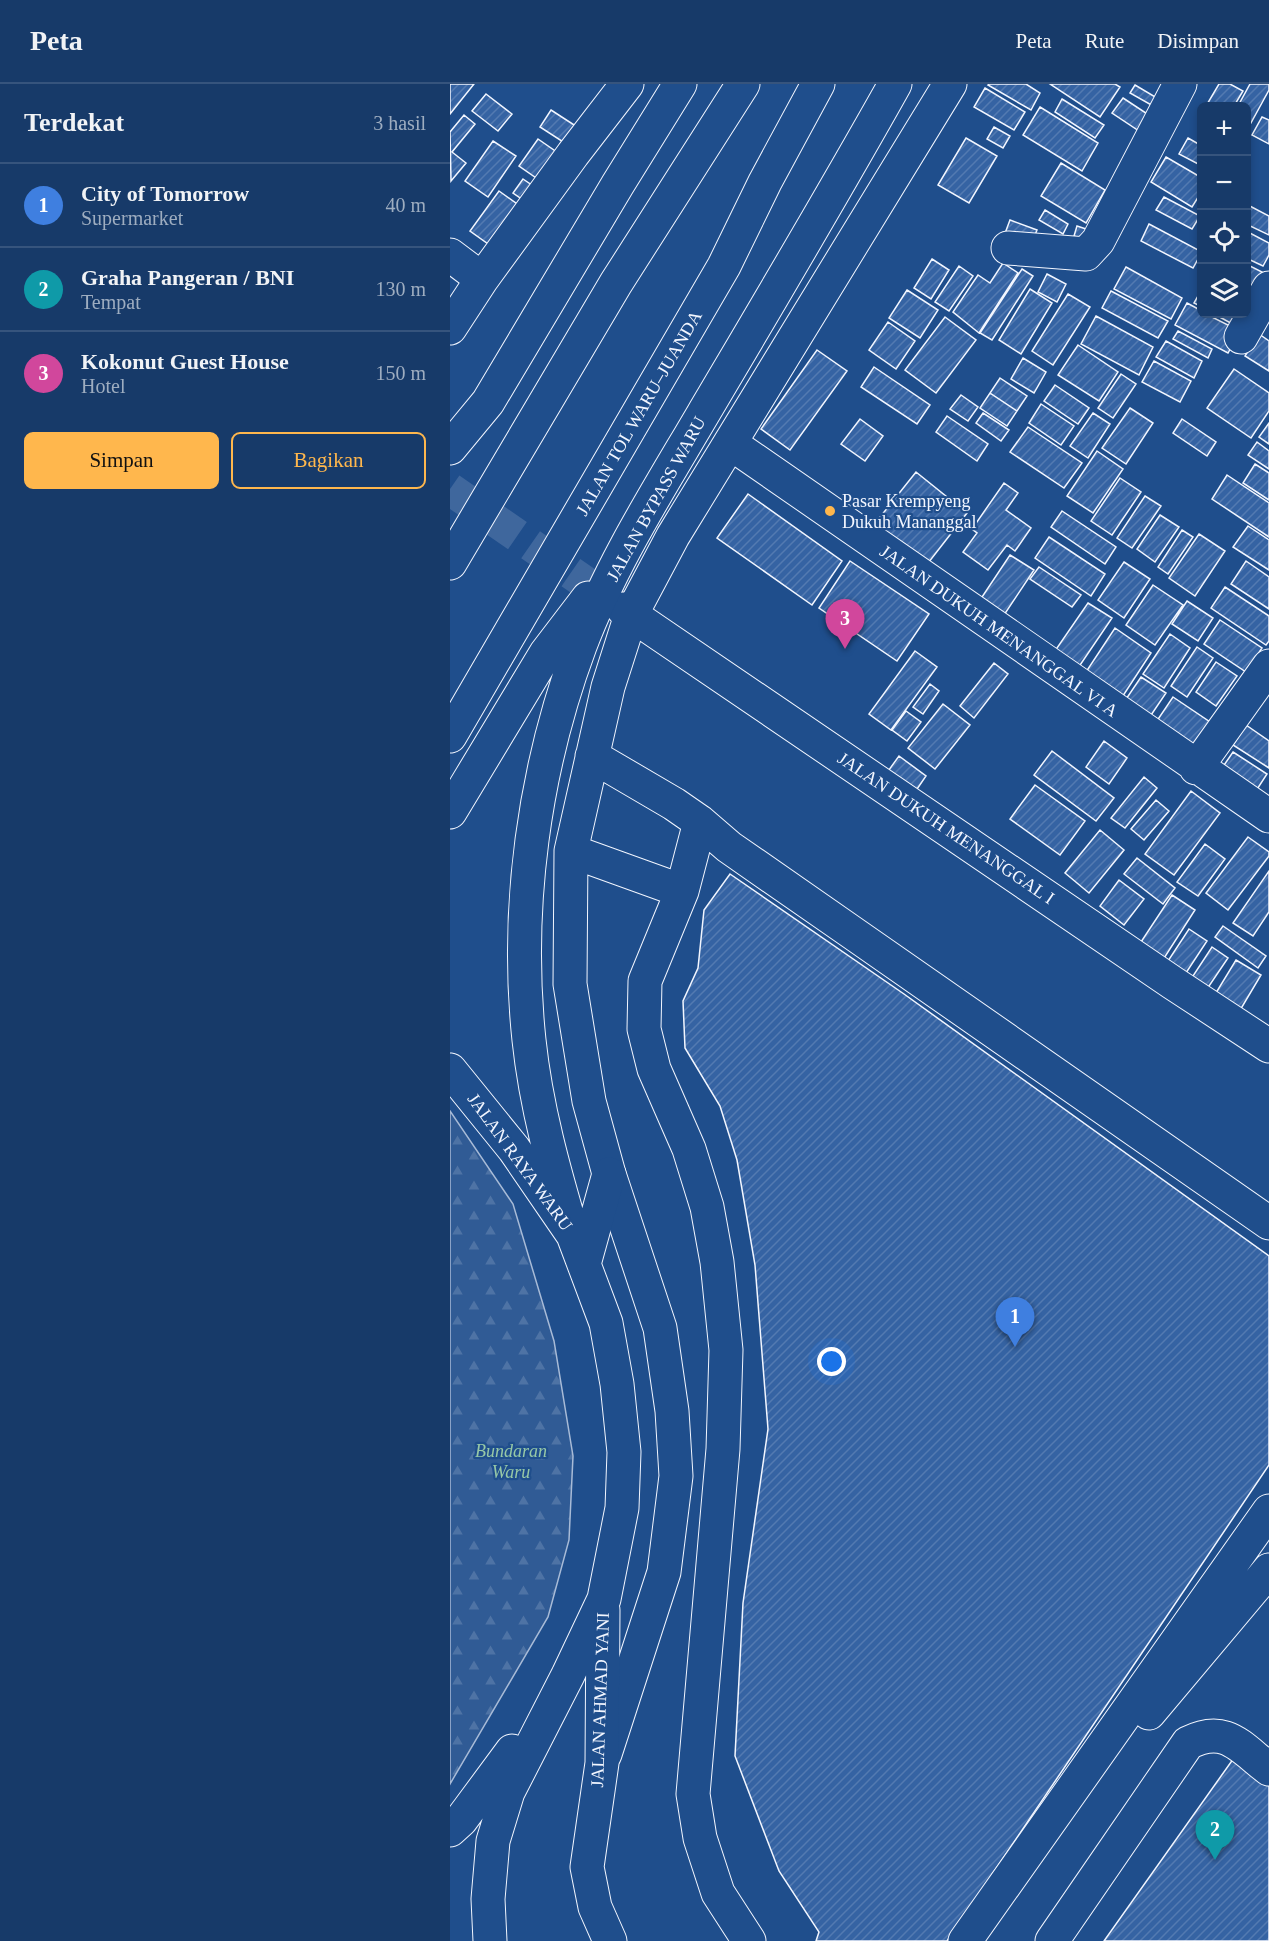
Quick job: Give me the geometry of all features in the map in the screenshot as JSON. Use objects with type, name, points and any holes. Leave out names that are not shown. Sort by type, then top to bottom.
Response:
[{"type":"main road","points":[[450,471],[488,402],[680,84]]},
{"type":"main road","points":[[450,563],[616,283],[743,84]]},
{"type":"main road","name":"JALAN TOL WARU–JUANDA","points":[[450,736],[724,266],[765,182],[818,84]]},
{"type":"main road","name":"JALAN BYPASS WARU","points":[[578,1250],[545,1139],[529,1040],[524,940],[531,840],[550,741],[580,645],[621,554],[895,84]]},
{"type":"main road","points":[[602,1763],[664,1572],[676,1476],[672,1411],[660,1328],[609,1174],[589,1101],[570,984],[572,851],[592,756],[627,612],[950,84]]},
{"type":"main road","points":[[1008,248],[1086,254],[1090,251],[1098,241],[1180,84]]},
{"type":"main road","points":[[450,328],[482,279],[620,87]]},
{"type":"main road","points":[[450,255],[482,279]]},
{"type":"main road","points":[[1242,337],[1269,288]]},
{"type":"main road","points":[[450,448],[488,402]]},
{"type":"main road","name":"JALAN DUKUH MENANGGAL VI A","points":[[736,433],[1196,768],[1269,816]]},
{"type":"main road","points":[[450,812],[546,653],[621,554]]},
{"type":"main road","name":"JALAN DUKUH MENANGGAL I","points":[[627,612],[1269,1046]]},
{"type":"main road","points":[[1196,768],[1269,666]]},
{"type":"main road","points":[[592,756],[674,804],[700,822],[729,847],[1269,1223]]},
{"type":"main road","points":[[700,822],[682,891],[645,981],[644,1029],[654,1069],[689,1149],[707,1208],[717,1262],[726,1350],[723,1449],[693,1794],[700,1838],[718,1893],[749,1941]]},
{"type":"main road","points":[[572,851],[682,891]]},
{"type":"main road","name":"JALAN RAYA WARU","points":[[450,1070],[514,1149],[578,1250],[606,1323],[617,1384],[624,1452],[622,1508],[604,1599],[568,1675]]},
{"type":"main road","points":[[578,1250],[609,1174]]},
{"type":"main road","points":[[965,1941],[1269,1511]]},
{"type":"main road","points":[[1031,1847],[1176,1682],[1269,1570]]},
{"type":"main road","name":"JALAN AHMAD YANI","points":[[604,1599],[602,1763],[587,1867],[595,1907],[609,1941]]},
{"type":"main road","points":[[450,1830],[460,1820],[568,1675]]},
{"type":"main road","points":[[490,1941],[488,1899],[493,1841],[508,1792],[568,1675]]},
{"type":"main road","points":[[1052,1941],[1188,1743],[1201,1736],[1213,1734],[1227,1738],[1269,1769]]},
{"type":"green space","name":"Bundaran Waru","points":[[450,1111],[513,1204],[554,1341],[573,1456],[569,1540],[548,1617],[450,1784]]},
{"type":"building","points":[[450,84],[474,84],[450,114]]},
{"type":"building","points":[[989,84],[1026,84],[1040,93],[1031,110]]},
{"type":"building","points":[[1050,84],[1115,84],[1120,87],[1100,117]]},
{"type":"building","points":[[1219,84],[1230,84],[1243,91],[1236,102],[1208,102]]},
{"type":"building","points":[[1250,84],[1269,84],[1269,90],[1251,123],[1251,102],[1240,102]]},
{"type":"building","points":[[1135,85],[1157,98],[1153,106],[1130,93]]},
{"type":"building","points":[[985,88],[1025,112],[1014,130],[974,107]]},
{"type":"building","points":[[486,94],[512,114],[498,131],[472,111]]},
{"type":"building","points":[[1123,98],[1152,117],[1142,133],[1112,113]]},
{"type":"building","points":[[1062,99],[1104,125],[1095,138],[1055,112]]},
{"type":"building","points":[[1040,107],[1098,143],[1082,171],[1023,135]]},
{"type":"building","points":[[551,110],[585,132],[574,149],[540,127]]},
{"type":"building","points":[[464,115],[475,124],[452,152],[466,163],[451,181],[450,132]]},
{"type":"building","points":[[1262,117],[1269,120],[1269,144],[1252,135]]},
{"type":"building","points":[[994,127],[1010,136],[1003,148],[987,139]]},
{"type":"building","points":[[966,138],[997,156],[969,203],[938,185]]},
{"type":"building","points":[[1188,138],[1197,143],[1197,163],[1179,154]]},
{"type":"building","points":[[538,139],[561,155],[542,182],[519,166]]},
{"type":"building","points":[[493,141],[516,156],[488,197],[465,181]]},
{"type":"building","points":[[1166,157],[1197,175],[1197,199],[1192,207],[1151,182]]},
{"type":"building","points":[[1061,163],[1105,190],[1086,223],[1041,196]]},
{"type":"building","points":[[523,179],[542,192],[532,206],[513,193]]},
{"type":"building","points":[[499,191],[520,206],[491,246],[470,231]]},
{"type":"building","points":[[1164,197],[1197,214],[1197,221],[1192,229],[1156,210]]},
{"type":"building","points":[[1251,207],[1269,216],[1269,235],[1251,226]]},
{"type":"building","points":[[1045,210],[1068,224],[1063,234],[1039,220]]},
{"type":"building","points":[[1010,220],[1037,230],[1031,245],[1004,236]]},
{"type":"building","points":[[1149,224],[1197,249],[1197,261],[1193,268],[1141,241]]},
{"type":"building","points":[[1077,226],[1098,233],[1095,243],[1074,236]]},
{"type":"building","points":[[1251,234],[1269,243],[1269,255],[1263,266],[1251,260]]},
{"type":"building","points":[[932,259],[949,270],[931,299],[914,288]]},
{"type":"building","points":[[1003,263],[1018,273],[979,333],[953,312],[978,275],[990,283]]},
{"type":"building","points":[[959,266],[973,276],[949,311],[935,302]]},
{"type":"building","points":[[1251,266],[1262,272],[1251,291]]},
{"type":"building","points":[[1126,267],[1182,298],[1171,319],[1114,289]]},
{"type":"building","points":[[1022,269],[1033,276],[992,340],[980,333]]},
{"type":"building","points":[[1047,274],[1066,284],[1057,302],[1038,292]]},
{"type":"building","points":[[1030,289],[1052,303],[1021,354],[999,340]]},
{"type":"building","points":[[907,290],[938,310],[920,338],[889,318]]},
{"type":"building","points":[[1111,291],[1168,321],[1158,338],[1102,308]]},
{"type":"building","points":[[1068,294],[1090,307],[1053,365],[1032,351]]},
{"type":"building","points":[[1187,303],[1197,308],[1197,318],[1214,318],[1240,331],[1228,353],[1175,325]]},
{"type":"building","points":[[1096,316],[1153,347],[1139,375],[1081,344]]},
{"type":"building","points":[[945,317],[976,340],[936,393],[905,370]]},
{"type":"building","points":[[1221,318],[1243,318],[1238,327]]},
{"type":"building","points":[[888,322],[915,341],[896,369],[869,350]]},
{"type":"building","points":[[1178,331],[1212,349],[1208,358],[1173,339]]},
{"type":"building","points":[[1259,334],[1269,341],[1269,371],[1245,356]]},
{"type":"building","points":[[1166,341],[1202,361],[1194,378],[1156,357]]},
{"type":"building","points":[[1078,345],[1118,372],[1099,401],[1058,375]]},
{"type":"building","points":[[817,350],[847,371],[790,450],[761,429]]},
{"type":"building","points":[[1023,358],[1046,372],[1034,393],[1011,379]]},
{"type":"building","points":[[1154,361],[1191,381],[1180,402],[1142,382]]},
{"type":"building","points":[[874,367],[930,405],[917,424],[861,387]]},
{"type":"building","points":[[1234,369],[1269,393],[1269,411],[1251,438],[1207,408]]},
{"type":"building","points":[[1121,374],[1136,384],[1113,418],[1098,408]]},
{"type":"building","points":[[1000,378],[1027,396],[1017,411],[990,393]]},
{"type":"building","points":[[1055,385],[1089,408],[1078,424],[1044,401]]},
{"type":"building","points":[[990,393],[1017,411],[1007,426],[980,408]]},
{"type":"building","points":[[961,395],[978,407],[968,421],[950,409]]},
{"type":"building","points":[[1041,404],[1074,426],[1061,445],[1029,423]]},
{"type":"building","points":[[1130,408],[1153,423],[1126,464],[1102,448]]},
{"type":"building","points":[[983,413],[1009,430],[1001,441],[976,423]]},
{"type":"building","points":[[1093,413],[1110,424],[1088,458],[1070,446]]},
{"type":"building","points":[[947,416],[988,444],[977,461],[936,432]]},
{"type":"building","points":[[860,419],[883,436],[865,461],[841,444]]},
{"type":"building","points":[[1182,419],[1216,442],[1207,456],[1173,433]]},
{"type":"building","points":[[1269,423],[1269,444],[1259,437]]},
{"type":"building","points":[[1028,427],[1082,463],[1064,488],[1010,452]]},
{"type":"building","points":[[1257,442],[1269,451],[1269,469],[1248,455]]},
{"type":"building","points":[[1097,451],[1123,469],[1093,513],[1067,496]]},
{"type":"building","points":[[1255,464],[1269,473],[1269,500],[1243,483]]},
{"type":"building","points":[[916,472],[967,513],[925,567],[873,526]]},
{"type":"building","points":[[1227,475],[1269,503],[1269,537],[1212,499]]},
{"type":"building","points":[[1120,478],[1141,492],[1112,535],[1091,521]]},
{"type":"building","points":[[1004,483],[1018,493],[1006,510],[1031,528],[1015,551],[1007,545],[988,570],[963,552],[977,533],[972,529]]},
{"type":"building","points":[[748,494],[842,561],[812,605],[717,538]]},
{"type":"building","points":[[1145,496],[1161,506],[1132,548],[1117,538]]},
{"type":"building","points":[[1062,511],[1116,547],[1105,564],[1051,527]]},
{"type":"building","points":[[1160,515],[1179,527],[1155,562],[1137,549]]},
{"type":"building","points":[[1248,526],[1269,540],[1269,570],[1233,547]]},
{"type":"building","points":[[1182,530],[1193,537],[1168,574],[1158,567]]},
{"type":"building","points":[[1199,534],[1225,551],[1195,596],[1169,578]]},
{"type":"building","points":[[1049,537],[1105,574],[1091,596],[1035,558]]},
{"type":"building","points":[[1010,555],[1034,570],[1004,615],[980,600]]},
{"type":"building","points":[[850,561],[929,614],[897,661],[819,608]]},
{"type":"building","points":[[1246,561],[1269,577],[1269,609],[1231,584]]},
{"type":"building","points":[[1124,562],[1150,579],[1124,618],[1098,600]]},
{"type":"building","points":[[1039,567],[1081,595],[1072,607],[1030,579]]},
{"type":"building","points":[[1153,585],[1183,605],[1155,645],[1126,625]]},
{"type":"building","points":[[1225,587],[1269,616],[1269,641],[1266,645],[1211,608]]},
{"type":"building","points":[[1187,601],[1213,618],[1198,641],[1172,624]]},
{"type":"building","points":[[1088,603],[1112,618],[1072,677],[1048,661]]},
{"type":"building","points":[[1220,620],[1262,648],[1246,672],[1204,644]]},
{"type":"building","points":[[1115,628],[1151,653],[1117,705],[1080,681]]},
{"type":"building","points":[[1170,634],[1190,648],[1164,688],[1143,674]]},
{"type":"building","points":[[1197,647],[1213,658],[1187,697],[1171,686]]},
{"type":"building","points":[[915,651],[937,667],[891,730],[869,714]]},
{"type":"building","points":[[1216,662],[1237,676],[1216,706],[1196,692]]},
{"type":"building","points":[[994,663],[1008,674],[974,718],[960,706]]},
{"type":"building","points":[[1141,677],[1166,693],[1145,724],[1120,708]]},
{"type":"building","points":[[930,684],[939,691],[923,714],[913,707]]},
{"type":"building","points":[[1173,697],[1216,726],[1191,763],[1148,734]]},
{"type":"building","points":[[943,704],[970,725],[935,769],[908,748]]},
{"type":"building","points":[[906,711],[921,722],[907,741],[892,730]]},
{"type":"building","points":[[1246,725],[1269,741],[1269,768],[1233,745]]},
{"type":"building","points":[[1104,741],[1127,758],[1109,784],[1086,767]]},
{"type":"building","points":[[1052,751],[1114,798],[1096,821],[1034,775]]},
{"type":"building","points":[[1233,752],[1267,774],[1252,797],[1218,774]]},
{"type":"building","points":[[899,756],[926,776],[913,795],[886,774]]},
{"type":"building","points":[[1144,777],[1157,788],[1125,828],[1111,818]]},
{"type":"building","points":[[1035,785],[1085,821],[1060,855],[1010,819]]},
{"type":"building","points":[[1191,791],[1220,813],[1174,875],[1145,854]]},
{"type":"building","points":[[1156,800],[1169,811],[1144,840],[1131,829]]},
{"type":"building","points":[[1100,830],[1124,850],[1089,893],[1065,873]]},
{"type":"building","points":[[1248,837],[1269,852],[1269,856],[1228,910],[1206,893]]},
{"type":"building","points":[[1205,844],[1225,859],[1198,896],[1177,882]]},
{"type":"building","points":[[1137,858],[1175,888],[1163,904],[1124,874]]},
{"type":"building","points":[[1269,871],[1269,912],[1253,936],[1233,923]]},
{"type":"building","points":[[730,874],[904,994],[1269,1256],[1269,1465],[947,1941],[816,1941],[819,1932],[779,1871],[735,1756],[743,1603],[768,1429],[755,1265],[737,1160],[720,1106],[685,1048],[683,1001],[698,968],[704,910]]},
{"type":"building","points":[[1119,880],[1144,899],[1124,925],[1100,906]]},
{"type":"building","points":[[1172,895],[1195,910],[1159,966],[1135,951]]},
{"type":"building","points":[[1223,926],[1266,956],[1258,968],[1215,937]]},
{"type":"building","points":[[1189,929],[1207,941],[1182,979],[1164,967]]},
{"type":"building","points":[[1212,947],[1228,958],[1205,992],[1189,982]]},
{"type":"building","points":[[1236,960],[1261,975],[1236,1017],[1211,1001]]},
{"type":"building","points":[[1236,1755],[1269,1779],[1269,1941],[1104,1941]]},
{"type":"tunnel","points":[[450,489],[622,608]]},
{"type":"place","name":"Pasar Krempyeng Dukuh Mananggal","points":[[830,511]]},
{"type":"place","name":"Kokonut Guest House","points":[[845,649]]},
{"type":"place","name":"City of Tomorrow","points":[[1015,1347]]},
{"type":"place","name":"Graha Pangeran / BNI","points":[[1215,1860]]}]
